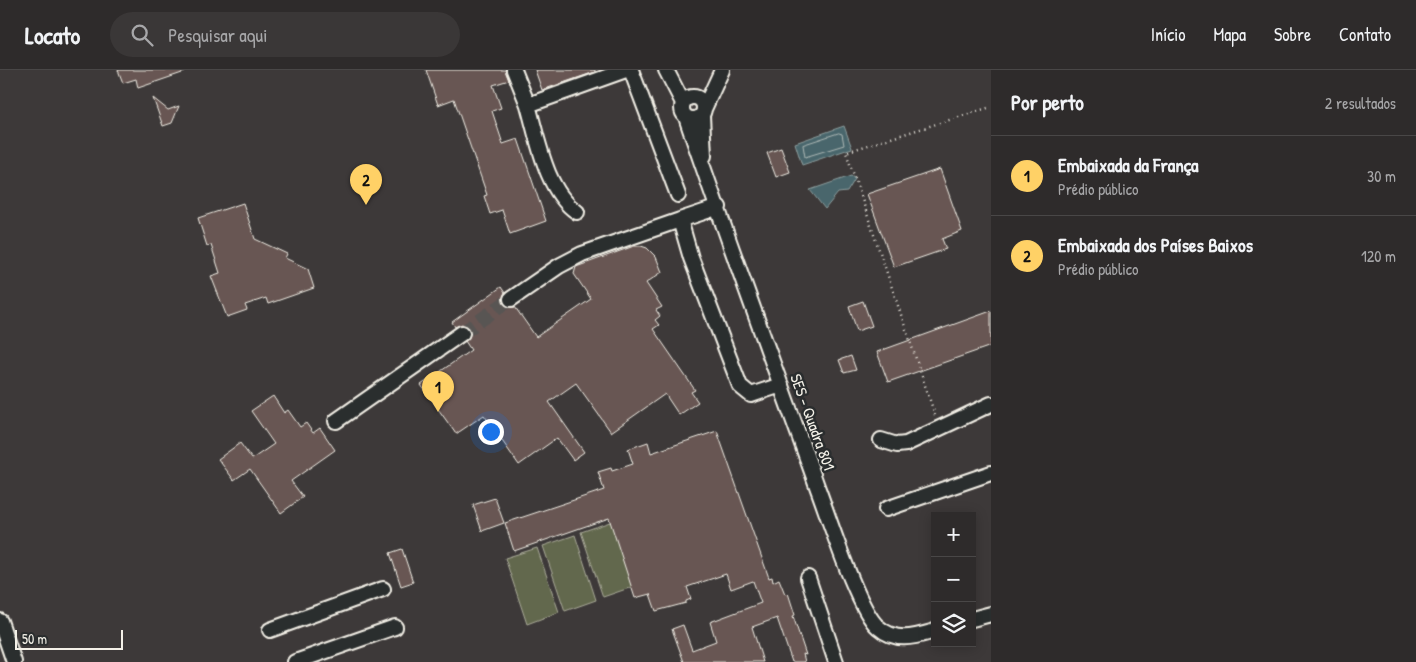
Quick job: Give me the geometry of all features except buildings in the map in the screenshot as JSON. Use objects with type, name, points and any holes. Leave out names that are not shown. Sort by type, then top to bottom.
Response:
[{"type":"street","points":[[514,70],[528,105],[553,185],[565,204],[577,212]]},
{"type":"street","points":[[528,105],[626,70]]},
{"type":"street","points":[[631,70],[678,195]]},
{"type":"street","points":[[666,70],[690,99],[704,104],[703,112]]},
{"type":"street","points":[[676,70],[690,99]]},
{"type":"street","points":[[717,70],[690,99],[682,111],[686,117],[692,120],[703,112],[722,70]]},
{"type":"street","name":"SES - Quadra 801","points":[[703,112],[705,166]]},
{"type":"street","name":"SES - Quadra 801","points":[[686,117],[705,166],[832,528],[866,614],[878,628],[894,637],[910,638],[931,632]]},
{"type":"street","points":[[511,299],[559,266],[582,254],[719,207]]},
{"type":"street","points":[[680,220],[691,258],[740,386],[751,394],[781,386]]},
{"type":"street","points":[[336,421],[462,333]]},
{"type":"street","points":[[881,440],[897,445],[906,444],[991,404]]},
{"type":"street","points":[[886,509],[991,473]]},
{"type":"street","points":[[808,578],[836,662]]},
{"type":"street","points":[[270,630],[382,589]]},
{"type":"street","points":[[976,619],[991,614]]},
{"type":"street","points":[[0,621],[14,662]]},
{"type":"street","points":[[295,662],[395,627]]},
{"type":"path","points":[[939,428],[846,152],[991,107]]},
{"type":"green space","points":[[613,521],[635,586],[603,597],[581,532]]},
{"type":"green space","points":[[575,535],[596,600],[565,611],[543,546]]},
{"type":"green space","points":[[537,548],[559,612],[527,624],[505,558]]},
{"type":"water","points":[[844,126],[852,148],[802,165],[795,143]]},
{"type":"water","points":[[851,176],[855,179],[847,192],[838,193],[825,209],[810,190]]},
{"type":"tunnel","points":[[462,333],[511,299]]},
{"type":"place","name":"Embaixada dos Países Baixos","points":[[366,205]]},
{"type":"place","name":"Embaixada da França","points":[[438,412]]}]
